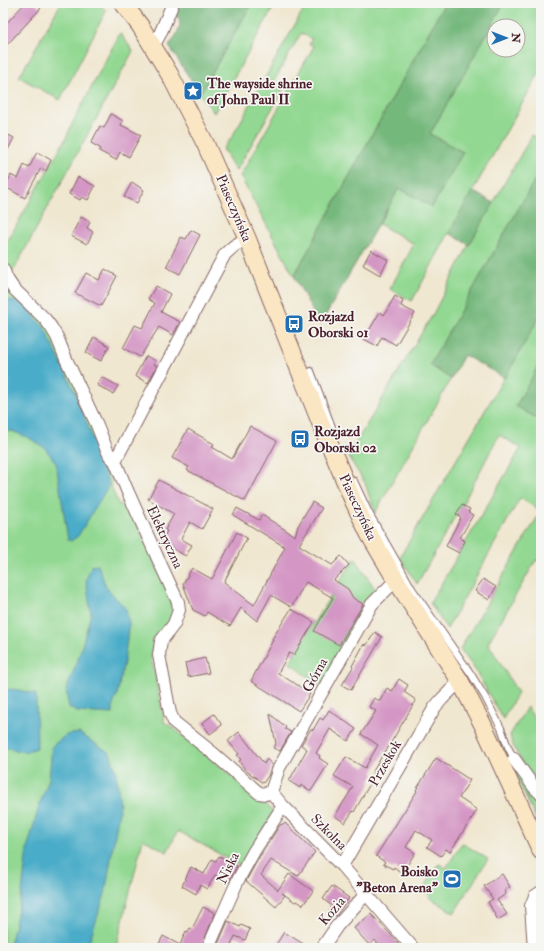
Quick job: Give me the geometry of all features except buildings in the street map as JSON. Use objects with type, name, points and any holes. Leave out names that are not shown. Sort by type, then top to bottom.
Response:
[{"type":"main road","name":"Piaseczyńska","points":[[123,3],[141,27],[153,47],[186,105],[205,143],[248,238],[323,429],[369,534],[396,580],[460,681],[483,725],[541,851]]},
{"type":"street","points":[[153,47],[173,3]]},
{"type":"street","points":[[115,461],[225,254],[234,246],[248,238]]},
{"type":"street","name":"Elektryczna","points":[[3,269],[13,288],[51,327],[57,337],[108,452],[115,461],[178,602],[179,610],[174,624],[161,641],[159,655],[170,713],[174,722],[259,793],[266,794],[270,792]]},
{"type":"street","name":"Górna","points":[[270,792],[279,768],[372,604],[396,580]]},
{"type":"street","name":"Przeskok","points":[[342,866],[435,707],[460,681]]},
{"type":"street","points":[[514,759],[534,788],[541,794]]},
{"type":"street","name":"Szkolna","points":[[270,792],[342,866],[413,948]]},
{"type":"street","name":"Niska","points":[[208,948],[238,880],[254,850],[283,806]]},
{"type":"street","points":[[534,948],[531,906],[535,896],[541,892]]},
{"type":"street","name":"Kozia","points":[[322,948],[337,926],[366,894]]},
{"type":"lane","points":[[311,371],[337,443]]},
{"type":"lane","points":[[352,478],[369,513],[413,590],[482,692],[501,728],[514,759]]},
{"type":"green space","points":[[61,3],[99,3],[106,11],[60,100],[19,77]]},
{"type":"green space","points":[[179,3],[252,3],[200,94],[169,46],[176,36],[180,26],[179,18],[173,15]]},
{"type":"green space","points":[[252,3],[276,3],[214,113],[200,94]]},
{"type":"green space","points":[[307,3],[445,3],[294,276],[240,176],[314,46],[309,44],[312,39],[301,33],[273,83],[283,90],[236,171],[223,149],[232,137]]},
{"type":"green space","points":[[445,3],[504,3],[496,18],[486,18],[486,35],[430,134],[463,152],[432,207],[399,188],[320,325],[294,276]]},
{"type":"green space","points":[[504,3],[541,3],[541,70],[412,301],[390,289],[414,244],[379,224],[399,188],[432,207],[463,152],[430,134],[486,35],[486,58],[526,58],[526,18],[496,18]]},
{"type":"green space","points":[[120,33],[133,51],[10,277],[3,259],[3,249],[66,138]]},
{"type":"green space","points":[[532,135],[541,142],[541,169],[430,365],[451,379],[375,513],[365,483],[348,456],[433,314],[469,245]]},
{"type":"green space","points":[[541,169],[541,314],[505,378],[464,355],[451,379],[430,365]]},
{"type":"green space","points":[[472,191],[494,203],[469,245],[449,233]]},
{"type":"green space","points":[[3,273],[54,333],[104,449],[111,470],[111,486],[119,506],[125,499],[172,599],[172,618],[164,630],[155,638],[151,657],[164,722],[260,798],[274,813],[241,866],[178,831],[167,852],[143,839],[116,948],[3,948]]},
{"type":"green space","points":[[541,314],[541,361],[516,406],[541,421],[541,511],[520,498],[447,629],[430,603],[521,448],[499,435],[462,505],[417,584],[400,557]]},
{"type":"green space","points":[[541,361],[541,421],[516,406]]},
{"type":"green space","points":[[541,511],[541,562],[536,560],[488,643],[518,693],[503,719],[474,668],[460,649]]},
{"type":"green space","points":[[355,558],[377,592],[324,683],[318,684],[290,663],[298,647]]},
{"type":"green space","points":[[527,707],[541,729],[541,778],[538,783],[518,755],[510,735]]},
{"type":"green space","points":[[502,739],[518,772],[541,801],[541,830],[524,793],[499,746]]},
{"type":"green space","name":"Boisko \"Beton Arena\"","points":[[462,843],[488,859],[454,913],[429,897],[430,895],[422,890],[439,864],[446,868]]},
{"type":"water","points":[[8,300],[21,302],[31,311],[35,318],[44,327],[77,396],[109,485],[78,536],[71,541],[68,540],[56,463],[45,448],[29,438],[12,431],[3,431],[3,301]]},
{"type":"water","points":[[98,565],[106,587],[126,609],[129,624],[124,662],[117,695],[113,705],[113,714],[78,712],[69,708],[66,690],[78,660],[91,614],[86,581],[91,566]]},
{"type":"water","points":[[14,689],[36,694],[37,748],[25,752],[3,747],[3,690]]},
{"type":"water","points":[[79,733],[110,753],[116,771],[120,805],[105,894],[87,948],[9,948],[22,892],[27,849],[40,803],[49,779],[52,746],[66,735]]},
{"type":"place","name":"The wayside shrine of John Paul II","points":[[193,91]]},
{"type":"place","name":"Rozjazd Oborski 01","points":[[294,324]]},
{"type":"place","name":"Rozjazd Oborski 02","points":[[300,439]]},
{"type":"place","name":"Boisko \"Beton Arena\"","points":[[452,879]]}]
